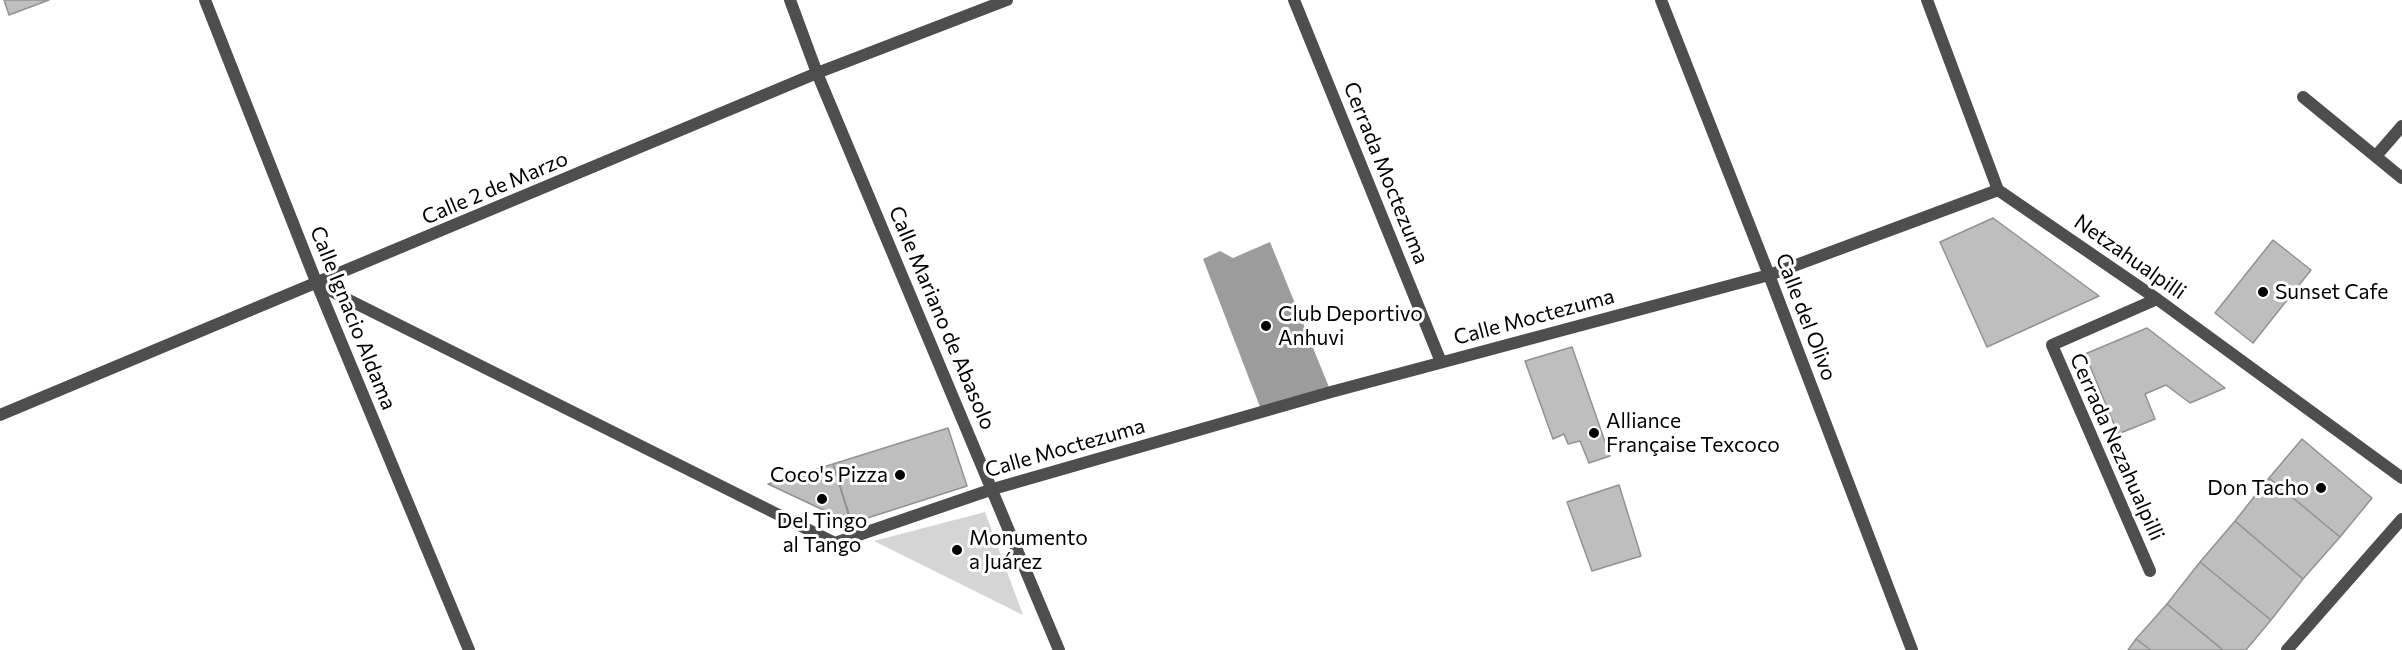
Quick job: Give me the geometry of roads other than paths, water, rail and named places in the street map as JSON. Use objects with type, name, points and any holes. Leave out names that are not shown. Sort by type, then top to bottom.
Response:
[{"type":"street","name":"Calle Ignacio Aldama","points":[[205,0],[317,284],[469,650]]},
{"type":"street","name":"Calle Mariano de Abasolo","points":[[790,0],[817,73],[1059,650]]},
{"type":"street","name":"Calle 2 de Marzo","points":[[0,415],[817,73],[1007,0]]},
{"type":"street","name":"Cerrada Moctezuma","points":[[1294,0],[1441,362]]},
{"type":"street","name":"Calle del Olivo","points":[[1661,0],[1912,650]]},
{"type":"street","points":[[1927,0],[1998,190]]},
{"type":"street","points":[[2303,97],[2402,178]]},
{"type":"street","points":[[2376,156],[2402,126]]},
{"type":"street","name":"Calle Moctezuma","points":[[317,284],[835,543],[993,489],[1441,362],[1769,275],[1998,190]]},
{"type":"street","name":"Netzahualpilli","points":[[1998,190],[2157,299],[2402,478]]},
{"type":"street","name":"Cerrada Nezahualpilli","points":[[2150,571],[2052,345],[2157,299]]},
{"type":"street","points":[[2287,650],[2402,519]]},
{"type":"place","name":"Sunset Cafe","points":[[2263,292]]},
{"type":"place","name":"Club Deportivo Anhuvi","points":[[1266,326]]},
{"type":"place","name":"Alliance Française Texcoco","points":[[1594,433]]},
{"type":"place","name":"Coco's Pizza","points":[[900,475]]},
{"type":"place","name":"Don Tacho","points":[[2321,488]]},
{"type":"place","name":"Del Tingo al Tango","points":[[822,499]]},
{"type":"place","name":"Monumento a Juárez","points":[[957,550]]}]
